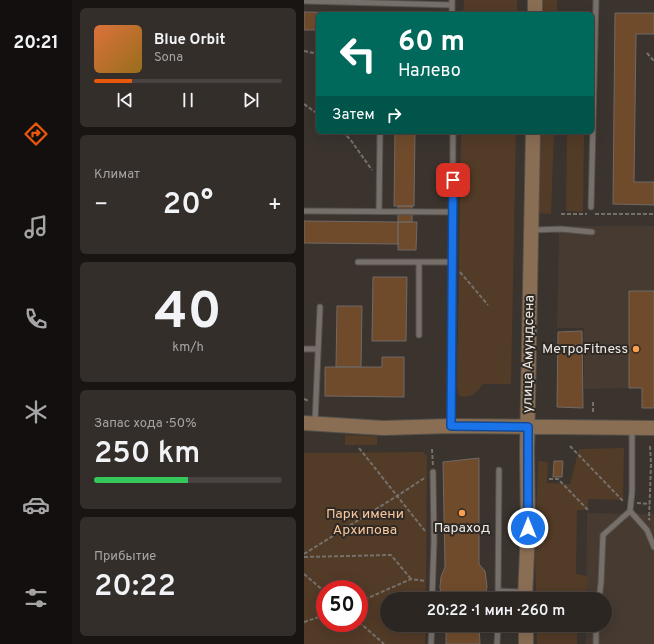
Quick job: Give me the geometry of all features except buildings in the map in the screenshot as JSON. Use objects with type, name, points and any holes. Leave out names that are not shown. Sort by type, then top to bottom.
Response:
[{"type":"main road","points":[[535,0],[535,12]]},
{"type":"main road","name":"улица Амундсена","points":[[525,592],[528,528],[528,427],[533,134]]},
{"type":"main road","points":[[309,423],[383,428],[451,426],[654,428]]},
{"type":"main road","points":[[526,632],[526,644]]},
{"type":"lane","points":[[594,83],[596,0]]},
{"type":"lane","points":[[304,1],[452,3]]},
{"type":"lane","points":[[379,211],[380,134]]},
{"type":"lane","points":[[451,426],[453,134]]},
{"type":"lane","points":[[591,207],[593,134]]},
{"type":"lane","points":[[304,211],[453,212]]},
{"type":"lane","points":[[531,230],[561,229],[592,232]]},
{"type":"lane","points":[[358,262],[452,262]]},
{"type":"lane","points":[[419,262],[419,335]]},
{"type":"lane","points":[[309,423],[320,307]]},
{"type":"lane","points":[[304,349],[317,349]]},
{"type":"lane","points":[[600,592],[602,583],[603,535],[630,511],[632,428]]},
{"type":"lane","points":[[499,470],[498,591],[505,592]]},
{"type":"lane","points":[[432,592],[434,541],[433,472]]},
{"type":"lane","points":[[630,511],[647,530],[654,547]]},
{"type":"lane","points":[[431,644],[432,632]]},
{"type":"lane","points":[[497,644],[498,632]]},
{"type":"lane","points":[[596,632],[596,644]]},
{"type":"path","points":[[304,51],[316,54]]},
{"type":"path","points":[[647,53],[654,61]]},
{"type":"path","points":[[304,104],[316,113]]},
{"type":"path","points":[[345,134],[350,138],[379,181]]},
{"type":"path","points":[[561,214],[654,214]]},
{"type":"path","points":[[452,262],[488,305]]},
{"type":"path","points":[[592,412],[593,400]]},
{"type":"path","points":[[570,446],[624,502],[650,504]]},
{"type":"path","points":[[650,446],[651,464],[649,519],[652,523]]},
{"type":"path","points":[[359,448],[434,541]]},
{"type":"path","points":[[432,448],[433,472]]},
{"type":"path","points":[[304,556],[424,478]]},
{"type":"path","points":[[548,479],[558,479],[588,510]]},
{"type":"path","points":[[304,556],[391,555],[411,579]]},
{"type":"path","points":[[304,574],[316,584]]},
{"type":"path","points":[[368,598],[411,579],[432,582]]},
{"type":"path","points":[[304,622],[316,617]]},
{"type":"path","points":[[368,630],[384,644]]},
{"type":"shaded area","points":[[559,226],[654,226],[654,408],[642,388],[584,389],[584,328],[557,328]]},
{"type":"shaded area","points":[[587,513],[654,514],[654,644],[586,644],[586,632],[612,632],[612,592],[586,592]]},
{"type":"green space","points":[[464,0],[517,0],[517,12],[463,12]]},
{"type":"green space","points":[[538,0],[557,0],[557,12],[538,12]]},
{"type":"green space","points":[[461,134],[516,134],[511,384],[483,384],[478,391],[467,397],[459,396],[457,388]]},
{"type":"green space","points":[[536,134],[554,134],[551,214],[535,213]]},
{"type":"green space","points":[[567,134],[584,134],[583,212],[566,211]]},
{"type":"green space","points":[[345,435],[377,436],[377,445],[345,445]]},
{"type":"green space","points":[[624,448],[623,500],[588,499],[588,510],[577,510],[576,574],[588,576],[587,592],[536,592],[535,553],[538,461],[548,462],[547,483],[570,484],[579,449]]},
{"type":"green space","name":"Парк имени Архипова","points":[[423,452],[427,456],[426,592],[380,592],[380,632],[426,632],[425,644],[304,644],[304,453]]},
{"type":"green space","points":[[536,632],[577,632],[577,644],[537,644]]},
{"type":"place","name":"МетроFitness","points":[[636,349]]},
{"type":"place","name":"Параход","points":[[462,513]]},
{"type":"route","points":[[453,180],[451,426],[528,427],[528,528]]}]
